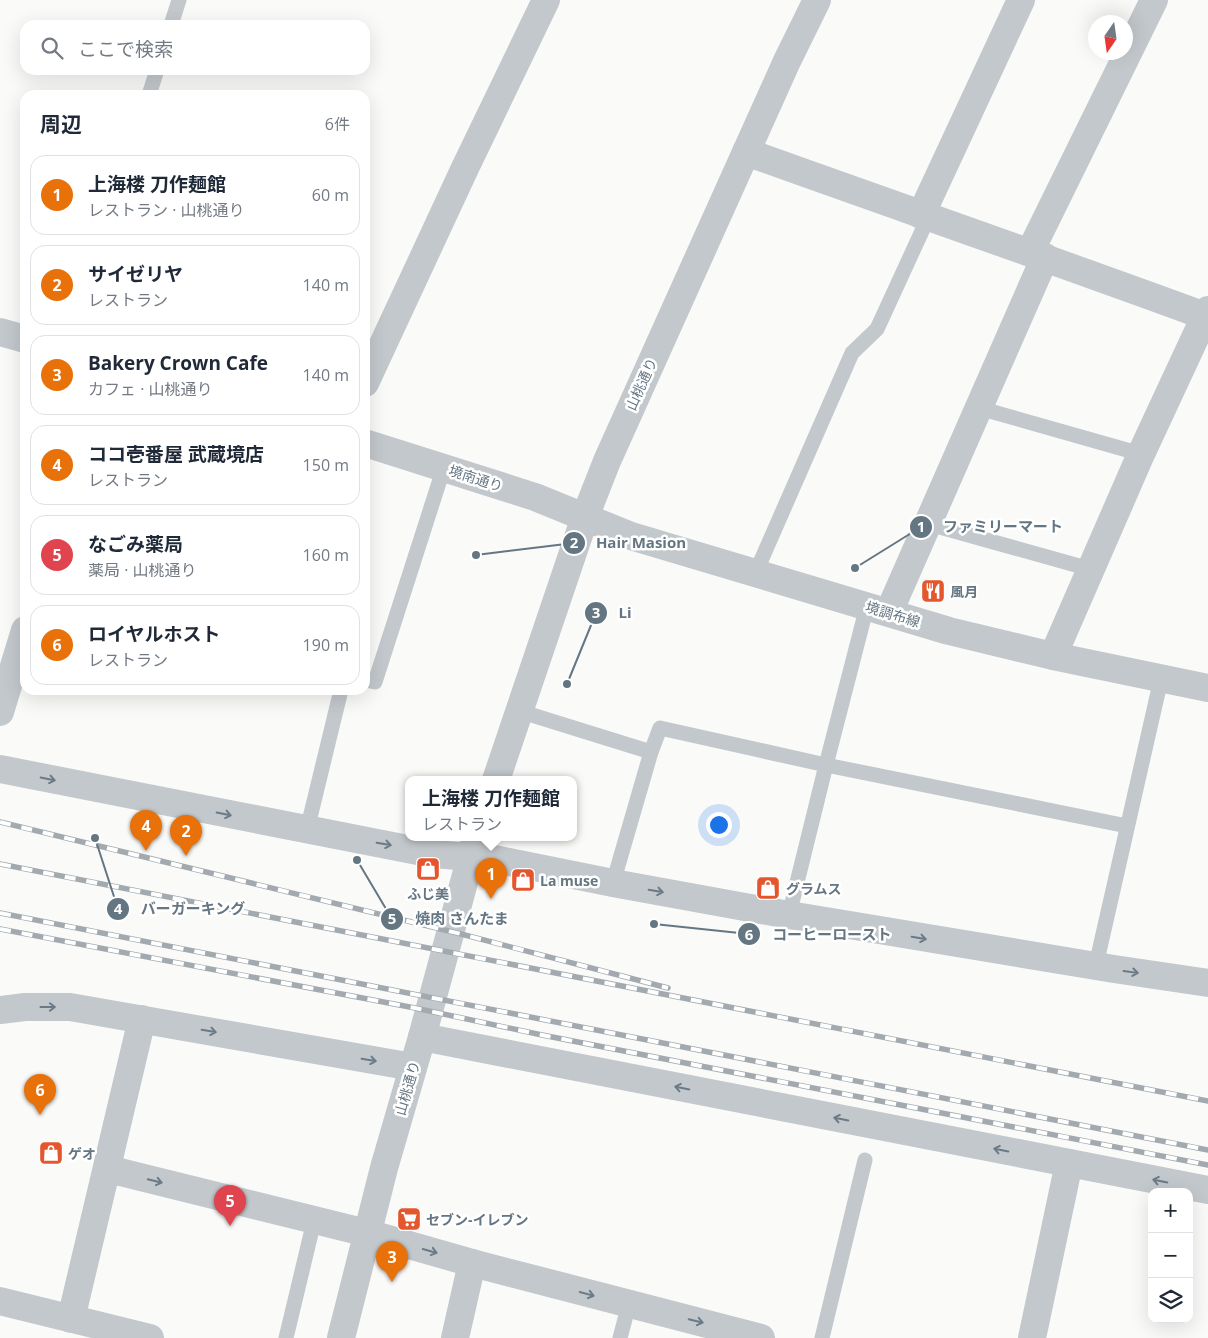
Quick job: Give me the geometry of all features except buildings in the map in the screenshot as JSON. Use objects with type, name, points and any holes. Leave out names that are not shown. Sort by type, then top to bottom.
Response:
[{"type":"street","points":[[370,372],[546,0]]},
{"type":"street","name":"山桃通り","points":[[497,776],[585,517],[607,461],[746,152],[817,0]]},
{"type":"street","points":[[924,216],[1021,0]]},
{"type":"street","points":[[878,609],[929,524],[979,408],[1038,254],[1154,0]]},
{"type":"street","points":[[746,152],[924,216],[1038,254],[1204,325],[1140,454],[1053,656]]},
{"type":"street","points":[[0,332],[20,338]]},
{"type":"street","name":"境南通り","points":[[370,444],[535,497],[585,517]]},
{"type":"street","name":"境調布線","points":[[585,517],[631,536],[949,631],[1053,656],[1208,688]]},
{"type":"street","points":[[0,712],[20,646]]},
{"type":"street","points":[[0,769],[433,854],[473,847],[494,859],[613,883],[789,915],[1208,983]]},
{"type":"street","name":"山桃通り","points":[[341,1338],[367,1233],[473,847]]},
{"type":"street","points":[[0,1010],[25,1006],[70,1007],[413,1067]]},
{"type":"street","points":[[71,1319],[142,1020]]},
{"type":"street","points":[[422,1037],[1208,1190]]},
{"type":"street","points":[[1032,1338],[1069,1163]]},
{"type":"street","points":[[108,1169],[367,1233],[472,1263],[759,1338]]},
{"type":"street","points":[[455,1338],[472,1263]]},
{"type":"street","points":[[0,1301],[150,1338]]},
{"type":"lane","points":[[173,20],[179,0]]},
{"type":"lane","points":[[150,90],[155,75]]},
{"type":"lane","points":[[756,572],[852,353],[877,330],[924,216]]},
{"type":"lane","points":[[979,408],[1140,454]]},
{"type":"lane","points":[[370,681],[375,682],[444,468]]},
{"type":"lane","points":[[929,524],[1090,569]]},
{"type":"lane","points":[[789,915],[826,765],[878,609]]},
{"type":"lane","points":[[1096,965],[1161,679]]},
{"type":"lane","points":[[307,830],[340,695]]},
{"type":"lane","points":[[519,710],[651,752]]},
{"type":"lane","points":[[613,883],[651,752],[660,728],[826,765],[1127,826]]},
{"type":"lane","points":[[822,1338],[865,1160]]},
{"type":"lane","points":[[286,1338],[314,1221]]},
{"type":"lane","points":[[620,1338],[629,1304]]},
{"type":"railway","points":[[0,822],[461,934],[668,988]]},
{"type":"railway","points":[[0,864],[1208,1101]]},
{"type":"railway","points":[[0,913],[1208,1150]]},
{"type":"railway","points":[[0,929],[415,1008],[542,1035],[1208,1165]]},
{"type":"place","name":"Hair Masion","points":[[476,555]]},
{"type":"place","name":"ファミリーマート","points":[[855,568]]},
{"type":"place","name":"風月","points":[[933,591]]},
{"type":"place","name":"Li","points":[[567,684]]},
{"type":"place","name":"バーガーキング","points":[[95,838]]},
{"type":"place","name":"ココ壱番屋 武蔵境店","points":[[146,851]]},
{"type":"place","name":"サイゼリヤ","points":[[186,856]]},
{"type":"place","name":"焼肉 さんたま","points":[[357,860]]},
{"type":"place","name":"ふじ美","points":[[428,869]]},
{"type":"place","name":"La muse","points":[[523,880]]},
{"type":"place","name":"グラムス","points":[[768,888]]},
{"type":"place","name":"上海楼 刀作麺館","points":[[491,899]]},
{"type":"place","name":"コーヒーロースト","points":[[654,924]]},
{"type":"place","name":"ロイヤルホスト","points":[[40,1115]]},
{"type":"place","name":"ゲオ","points":[[51,1153]]},
{"type":"place","name":"セブン-イレブン","points":[[409,1219]]},
{"type":"place","name":"なごみ薬局","points":[[230,1226]]},
{"type":"place","name":"Bakery Crown Cafe","points":[[392,1282]]}]
